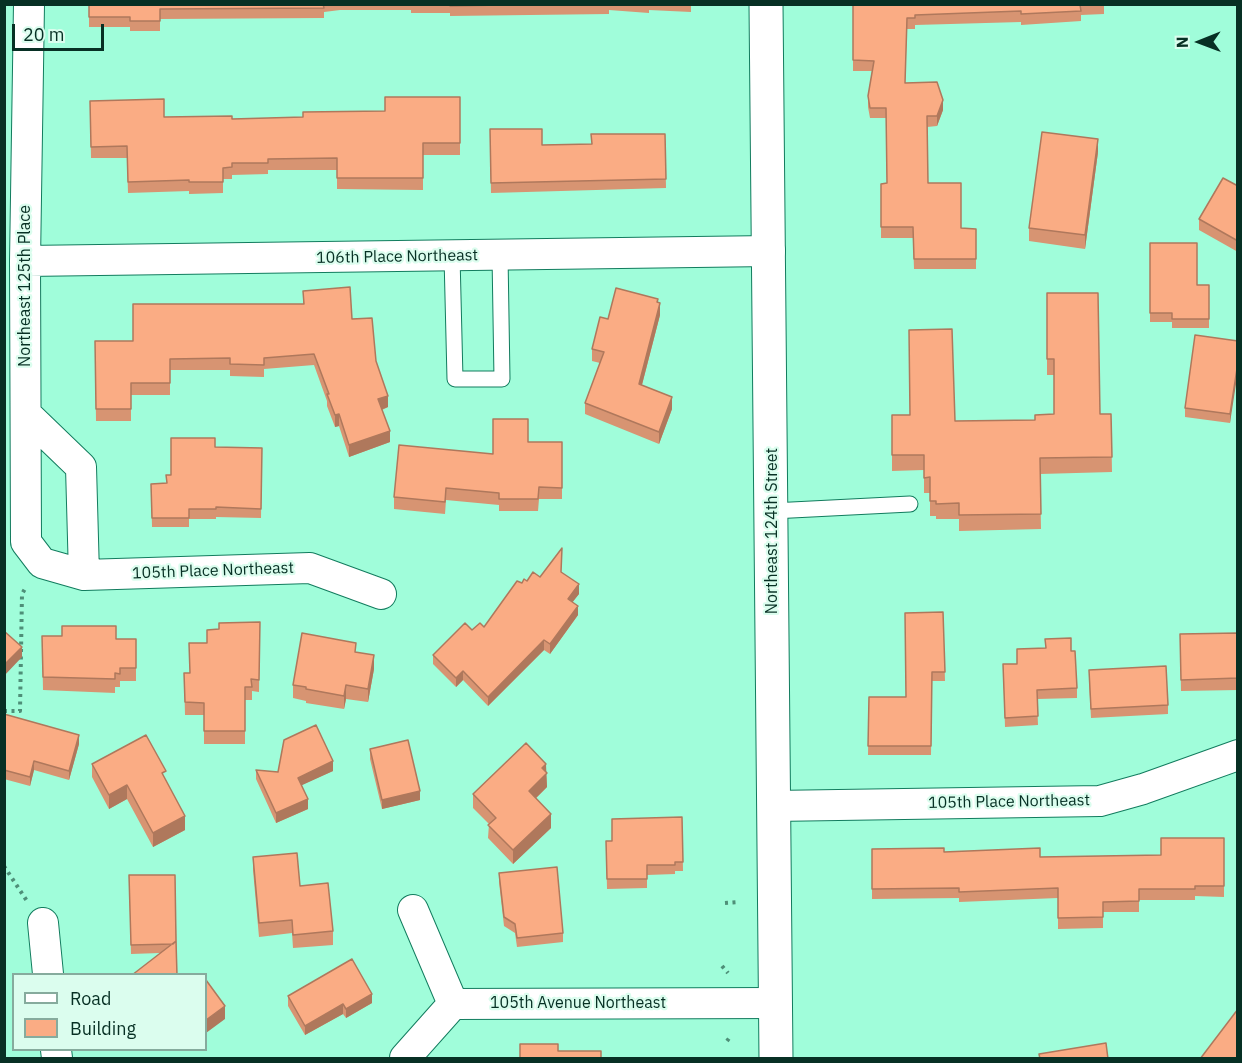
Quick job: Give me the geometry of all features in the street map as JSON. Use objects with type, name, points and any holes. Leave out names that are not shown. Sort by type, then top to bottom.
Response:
[{"type":"main road","name":"Northeast 124th Street","points":[[766,4],[776,1059]]},
{"type":"street","name":"Northeast 125th Place","points":[[29,4],[25,261],[26,542],[42,563]]},
{"type":"street","name":"106th Place Northeast","points":[[25,261],[770,251]]},
{"type":"street","points":[[26,414],[81,467],[84,575]]},
{"type":"street","name":"105th Place Northeast","points":[[42,563],[84,575],[310,568],[381,594]]},
{"type":"street","name":"105th Place Northeast","points":[[773,806],[1100,801],[1143,789],[1238,755]]},
{"type":"street","points":[[405,1059],[453,1004],[413,910]]},
{"type":"street","points":[[43,923],[48,973]]},
{"type":"street","name":"105th Avenue Northeast","points":[[453,1004],[775,1003]]},
{"type":"lane","points":[[452,256],[455,379],[502,379],[500,255]]},
{"type":"lane","points":[[772,511],[910,504]]},
{"type":"path","points":[[4,711],[20,711],[22,594],[42,563]]},
{"type":"path","points":[[4,866],[43,923]]},
{"type":"path","points":[[725,903],[739,902]]},
{"type":"path","points":[[722,966],[729,973]]},
{"type":"path","points":[[727,1041],[730,1037]]},
{"type":"building","points":[[89,4],[323,4],[324,8],[160,9],[160,21],[130,21],[130,17],[89,17]]},
{"type":"building","points":[[450,4],[554,4],[450,6]]},
{"type":"building","points":[[853,4],[1086,4],[1080,5],[1081,11],[915,15],[915,18],[907,18],[905,83],[937,82],[943,100],[937,116],[927,116],[928,183],[961,183],[961,228],[976,229],[976,259],[914,259],[913,227],[881,227],[881,184],[887,183],[886,108],[870,108],[868,96],[874,61],[853,60]]},
{"type":"building","points":[[385,97],[460,97],[460,143],[423,143],[423,178],[337,178],[337,158],[268,159],[268,163],[232,163],[232,167],[223,168],[223,182],[189,182],[189,180],[128,182],[127,146],[91,147],[90,101],[164,99],[164,117],[232,116],[232,119],[303,117],[303,112],[385,111]]},
{"type":"building","points":[[490,129],[542,129],[542,145],[592,144],[591,134],[665,134],[666,179],[491,183]]},
{"type":"building","points":[[1042,132],[1098,139],[1085,235],[1029,228]]},
{"type":"building","points":[[1223,178],[1238,186],[1238,241],[1199,219]]},
{"type":"building","points":[[1150,243],[1197,243],[1197,285],[1209,285],[1209,319],[1172,319],[1172,313],[1150,313]]},
{"type":"building","points":[[350,287],[352,319],[372,318],[376,361],[388,396],[378,399],[390,431],[349,445],[339,414],[335,415],[314,354],[264,358],[264,365],[230,364],[230,358],[170,359],[170,383],[131,383],[131,409],[96,409],[95,341],[133,341],[133,304],[304,304],[303,291]]},
{"type":"building","points":[[616,288],[658,299],[657,302],[660,303],[639,384],[672,397],[659,432],[585,403],[604,352],[592,349],[600,317],[608,319]]},
{"type":"building","points":[[1047,293],[1098,293],[1100,414],[1111,414],[1112,457],[1040,458],[1041,514],[959,515],[959,503],[936,504],[936,501],[930,501],[930,477],[924,478],[924,455],[892,455],[892,415],[910,415],[909,330],[952,329],[955,421],[1035,420],[1035,415],[1054,414],[1054,359],[1047,359]]},
{"type":"building","points":[[1195,335],[1238,341],[1238,362],[1230,414],[1185,408]]},
{"type":"building","points":[[493,419],[528,419],[528,442],[562,442],[562,488],[539,487],[538,499],[499,499],[499,493],[446,488],[445,502],[394,497],[399,445],[493,454]]},
{"type":"building","points":[[171,438],[215,438],[215,447],[262,448],[261,509],[216,507],[216,509],[189,509],[189,518],[152,518],[151,484],[167,483],[166,475],[171,475]]},
{"type":"building","points":[[562,548],[561,572],[579,584],[568,599],[578,606],[550,644],[544,640],[488,697],[463,671],[456,678],[433,655],[465,623],[472,630],[480,623],[484,627],[517,581],[522,583],[524,579],[527,581],[533,572],[540,577]]},
{"type":"building","points":[[943,612],[945,672],[932,672],[931,746],[868,746],[869,697],[906,697],[905,613]]},
{"type":"building","points":[[260,622],[259,680],[251,679],[252,687],[245,687],[245,731],[204,731],[204,703],[185,702],[184,673],[190,673],[189,643],[207,643],[207,630],[219,629],[219,623]]},
{"type":"building","points":[[62,626],[116,626],[116,639],[136,639],[136,668],[120,668],[120,674],[115,673],[115,679],[43,677],[42,636],[62,636]]},
{"type":"building","points":[[4,631],[22,647],[4,665]]},
{"type":"building","points":[[302,633],[356,643],[355,652],[374,655],[368,689],[346,685],[344,696],[293,685]]},
{"type":"building","points":[[1238,633],[1238,678],[1181,680],[1180,634]]},
{"type":"building","points":[[1071,638],[1071,651],[1075,651],[1077,688],[1037,690],[1038,716],[1005,718],[1003,664],[1017,664],[1017,649],[1046,648],[1045,639]]},
{"type":"building","points":[[1166,666],[1168,705],[1091,709],[1089,670]]},
{"type":"building","points":[[4,714],[79,735],[69,771],[34,761],[30,777],[4,770]]},
{"type":"building","points":[[316,725],[333,761],[298,778],[308,799],[276,813],[256,770],[278,772],[284,740]]},
{"type":"building","points":[[146,735],[166,771],[162,773],[185,816],[153,833],[127,785],[109,795],[92,764]]},
{"type":"building","points":[[408,740],[420,791],[382,800],[370,749]]},
{"type":"building","points":[[526,743],[546,764],[542,768],[547,773],[529,791],[551,814],[513,850],[488,825],[496,818],[473,794]]},
{"type":"building","points":[[682,817],[683,862],[675,862],[675,865],[647,865],[647,879],[607,879],[606,841],[612,841],[612,819]]},
{"type":"building","points":[[1161,838],[1224,838],[1224,886],[1195,886],[1195,889],[1139,889],[1139,901],[1103,902],[1103,917],[1058,918],[1058,888],[959,892],[959,888],[872,889],[872,849],[944,848],[944,852],[1040,848],[1040,857],[1161,855]]},
{"type":"building","points":[[297,853],[300,886],[328,883],[333,931],[293,935],[292,920],[259,923],[253,857]]},
{"type":"building","points":[[557,867],[563,933],[517,938],[515,924],[504,917],[499,873]]},
{"type":"building","points":[[129,875],[175,875],[176,941],[173,944],[131,945]]},
{"type":"building","points":[[176,941],[177,973],[135,973]]},
{"type":"building","points":[[352,959],[372,994],[346,1009],[343,1004],[305,1026],[288,996]]},
{"type":"building","points":[[207,981],[225,1006],[207,1019]]},
{"type":"building","points":[[1238,1009],[1238,1059],[1200,1059]]},
{"type":"building","points":[[1106,1043],[1108,1059],[1040,1059],[1039,1054]]},
{"type":"building","points":[[520,1044],[558,1044],[558,1051],[601,1051],[601,1059],[520,1059]]}]
